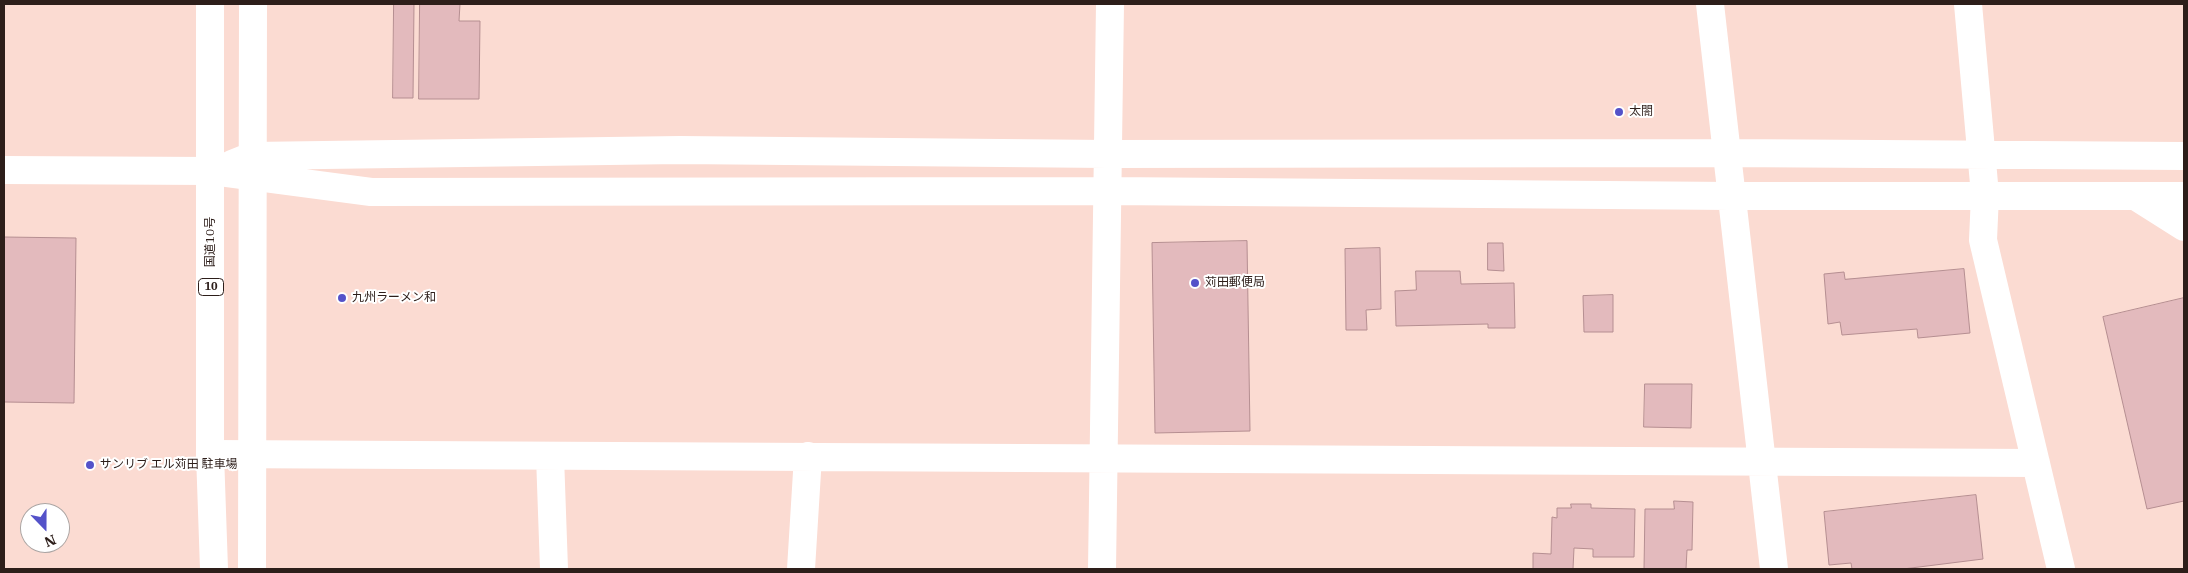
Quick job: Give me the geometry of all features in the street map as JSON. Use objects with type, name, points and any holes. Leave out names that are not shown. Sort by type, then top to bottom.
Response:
[{"type":"main road","name":"国道10号","points":[[210,4],[212,172],[210,454],[214,569]]},
{"type":"main road","points":[[252,569],[253,4]]},
{"type":"main road","points":[[1102,569],[1110,4]]},
{"type":"main road","points":[[1710,4],[1774,569]]},
{"type":"main road","points":[[1968,4],[1984,195],[1983,240],[2061,569]]},
{"type":"main road","points":[[4,170],[212,172],[252,166],[680,150],[1108,154],[1726,153],[1981,156],[2181,154]]},
{"type":"main road","points":[[252,166],[371,192],[1108,191],[1731,196],[2184,196]]},
{"type":"main road","points":[[2135,196],[2184,227]]},
{"type":"main road","points":[[210,454],[2036,463]]},
{"type":"main road","points":[[550,456],[554,569]]},
{"type":"main road","points":[[801,569],[808,456]]},
{"type":"building","points":[[394,4],[414,4],[413,98],[393,98]]},
{"type":"building","points":[[420,4],[460,4],[459,21],[480,21],[479,99],[419,99]]},
{"type":"building","points":[[4,237],[76,238],[74,403],[4,402]]},
{"type":"building","points":[[1247,241],[1250,431],[1155,433],[1152,243]]},
{"type":"building","points":[[1488,243],[1503,243],[1504,271],[1488,270]]},
{"type":"building","points":[[1380,248],[1381,309],[1366,310],[1367,330],[1346,330],[1345,249]]},
{"type":"building","points":[[1964,269],[1970,333],[1918,338],[1917,329],[1842,335],[1840,322],[1828,324],[1824,274],[1844,272],[1845,279]]},
{"type":"building","points":[[1416,271],[1460,271],[1461,284],[1514,283],[1515,328],[1488,328],[1488,324],[1396,326],[1395,291],[1416,290]]},
{"type":"building","points":[[1613,295],[1613,332],[1584,332],[1583,296]]},
{"type":"building","points":[[2184,298],[2184,501],[2147,509],[2103,317]]},
{"type":"building","points":[[1645,384],[1692,384],[1691,428],[1644,427]]},
{"type":"building","points":[[1976,495],[1983,559],[1903,569],[1852,569],[1851,563],[1829,565],[1824,512]]},
{"type":"building","points":[[1674,501],[1693,502],[1692,550],[1687,550],[1686,569],[1644,569],[1645,509],[1674,509]]},
{"type":"building","points":[[1571,504],[1591,504],[1591,508],[1635,509],[1634,557],[1593,557],[1593,549],[1574,548],[1573,569],[1533,569],[1533,553],[1551,554],[1552,517],[1557,518],[1557,508],[1571,508]]},
{"type":"place","name":"太閤","points":[[1619,112]]},
{"type":"place","name":"苅田郵便局","points":[[1195,283]]},
{"type":"place","name":"九州ラーメン和","points":[[342,298]]},
{"type":"place","name":"サンリブ エル苅田 駐車場","points":[[90,465]]}]
